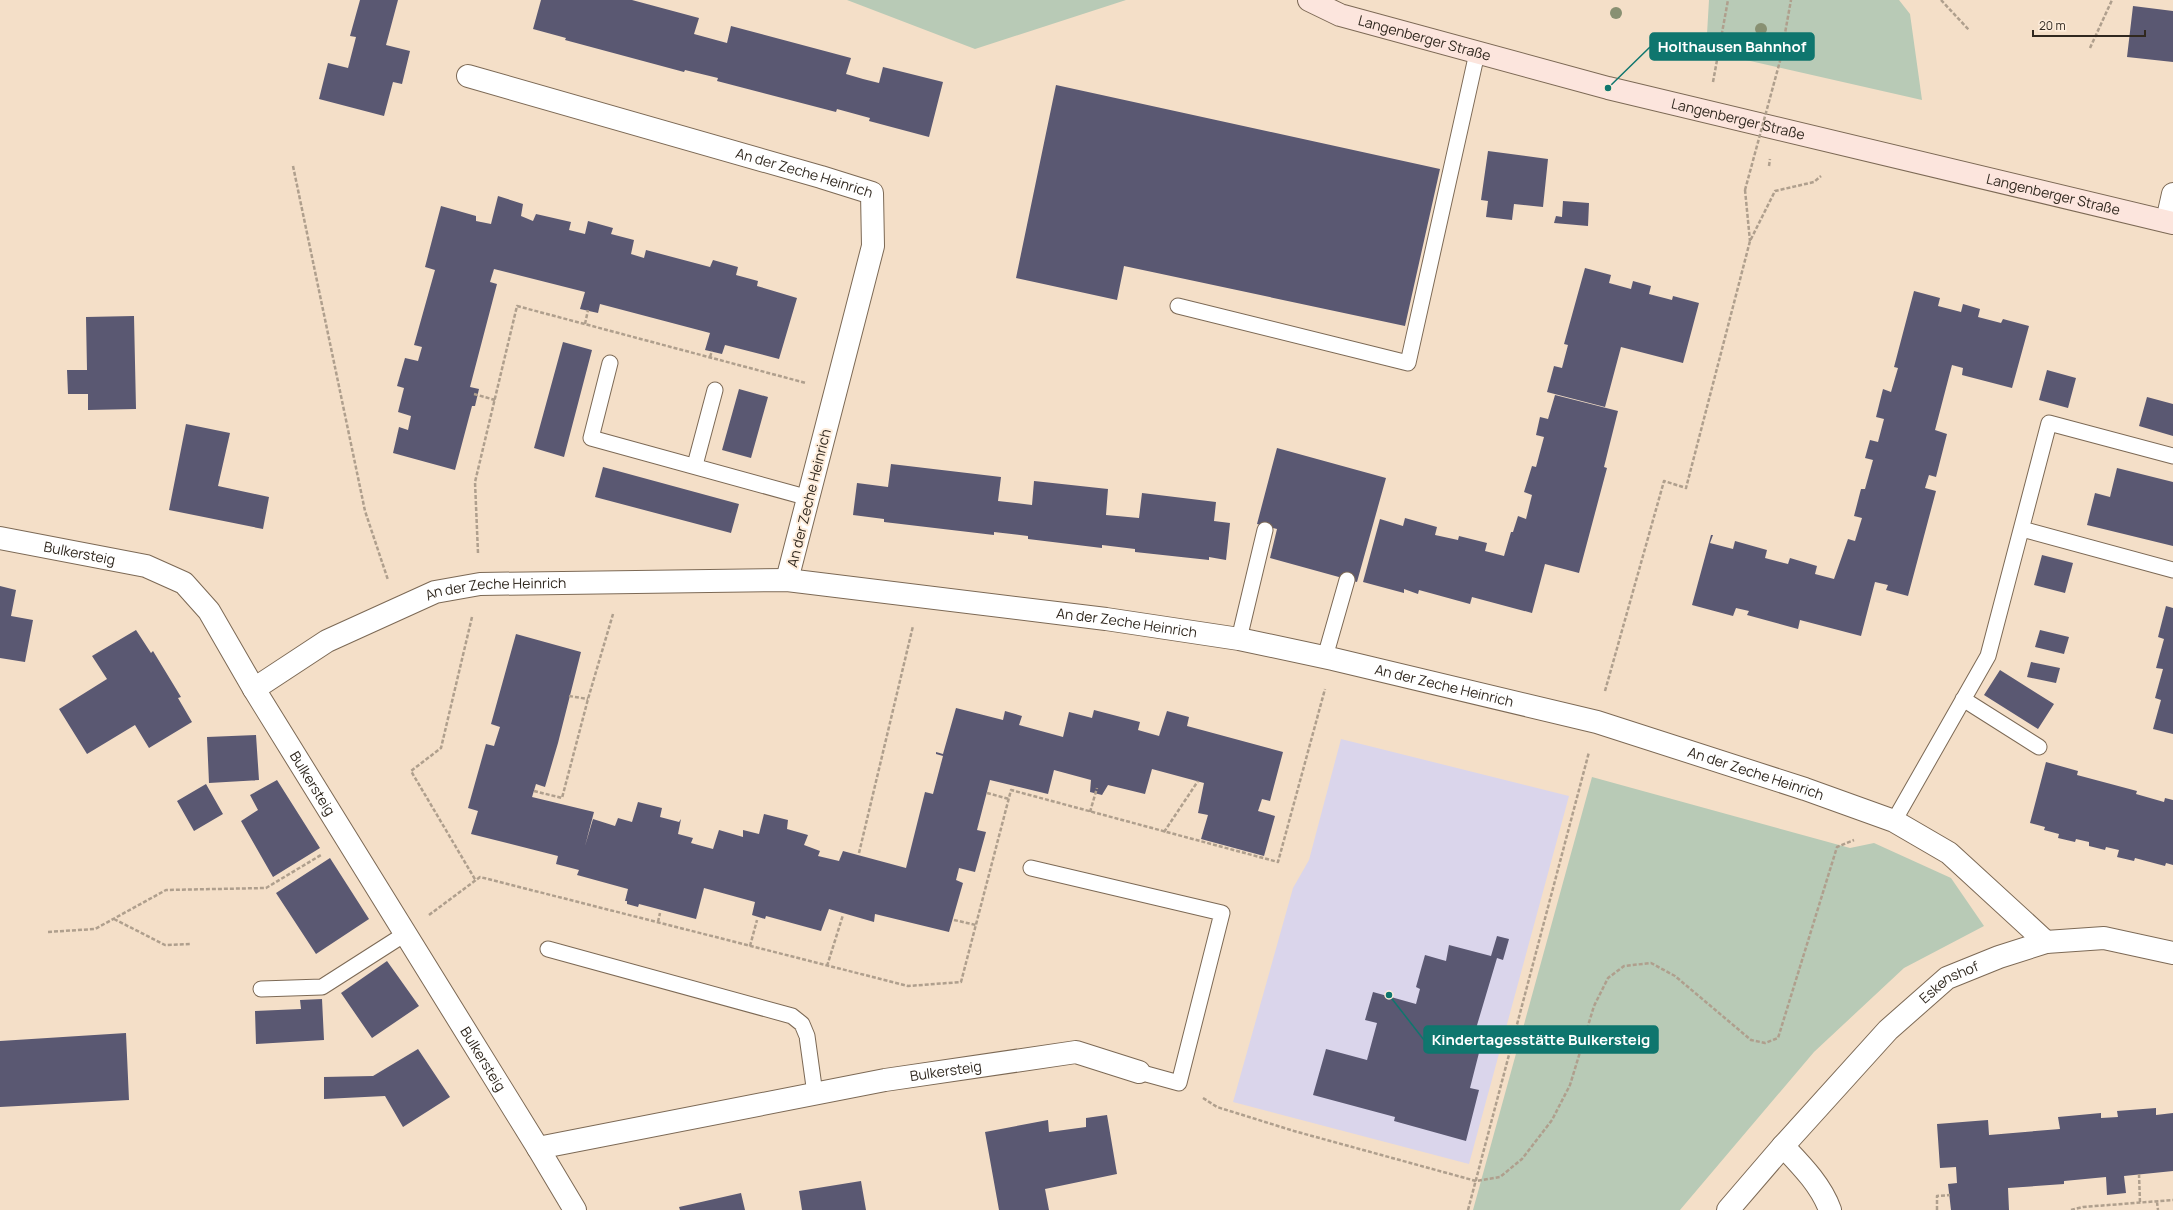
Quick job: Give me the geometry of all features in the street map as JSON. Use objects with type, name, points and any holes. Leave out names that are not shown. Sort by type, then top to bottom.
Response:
[{"type":"main road","name":"Langenberger Straße","points":[[1309,0],[1340,15],[1477,53],[1707,112],[2170,222]]},
{"type":"street","name":"An der Zeche Heinrich","points":[[468,76],[872,193],[873,246],[787,580]]},
{"type":"street","points":[[2170,222],[2173,194]]},
{"type":"street","name":"Bulkersteig","points":[[0,538],[146,566],[184,584],[209,611],[254,690],[575,1210]]},
{"type":"street","name":"An der Zeche Heinrich","points":[[254,690],[327,641],[435,592],[480,584],[787,580],[1106,619],[1239,639],[1329,658],[1597,722],[1805,788],[1894,821],[1949,853],[2046,942]]},
{"type":"street","name":"Eskenshof","points":[[1728,1210],[1783,1146],[1888,1030],[1947,978],[1999,957],[2046,942],[2104,938],[2173,953]]},
{"type":"street","name":"Bulkersteig","points":[[538,1148],[885,1080],[1076,1052],[1139,1072]]},
{"type":"street","points":[[1783,1146],[1804,1168],[1826,1199],[1830,1210]]},
{"type":"lane","points":[[1178,306],[1408,363],[1477,53]]},
{"type":"lane","points":[[610,363],[591,438],[809,498]]},
{"type":"lane","points":[[695,466],[715,390]]},
{"type":"lane","points":[[1894,821],[1988,656],[2050,423],[2173,456]]},
{"type":"lane","points":[[2022,529],[2173,570]]},
{"type":"lane","points":[[1239,639],[1265,530]]},
{"type":"lane","points":[[1329,658],[1347,580]]},
{"type":"lane","points":[[1963,699],[2040,747]]},
{"type":"lane","points":[[1031,868],[1222,912],[1179,1083]]},
{"type":"lane","points":[[261,989],[322,987],[405,934]]},
{"type":"lane","points":[[548,949],[792,1016],[802,1024],[808,1036],[815,1094]]},
{"type":"lane","name":"Bulkersteig","points":[[1139,1072],[1179,1083]]},
{"type":"path","points":[[1707,112],[1728,0]]},
{"type":"path","points":[[1791,0],[1780,62],[1745,190],[1750,242],[1775,191],[1814,182],[1821,176]]},
{"type":"path","points":[[1941,0],[1969,30]]},
{"type":"path","points":[[2090,48],[2112,0]]},
{"type":"path","points":[[293,166],[365,511],[382,558],[396,609]]},
{"type":"path","points":[[585,324],[588,310]]},
{"type":"path","points":[[710,357],[712,351]]},
{"type":"path","points":[[474,394],[495,400]]},
{"type":"path","points":[[534,791],[562,798],[588,699],[623,581]]},
{"type":"path","points":[[476,881],[411,771],[441,748],[480,584]]},
{"type":"path","points":[[859,853],[904,669],[919,596]]},
{"type":"path","points":[[405,934],[480,877],[908,986],[961,982],[1011,790],[1278,862],[1329,658]]},
{"type":"path","points":[[569,696],[588,699]]},
{"type":"path","points":[[1164,832],[1198,781]]},
{"type":"path","points":[[1090,812],[1097,788]]},
{"type":"path","points":[[987,793],[1009,800]]},
{"type":"path","points":[[1179,1083],[1217,1107],[1294,1131],[1476,1181],[1500,1177],[1522,1159],[1552,1120],[1570,1085],[1594,1006],[1608,978],[1624,966],[1652,963],[1675,976],[1750,1040],[1765,1043],[1778,1038],[1837,847],[1894,821]]},
{"type":"path","points":[[48,932],[95,929],[166,890],[266,888],[348,840]]},
{"type":"path","points":[[658,922],[660,913]]},
{"type":"path","points":[[827,966],[843,914]]},
{"type":"path","points":[[114,919],[165,945],[191,944]]},
{"type":"path","points":[[750,946],[757,920]]},
{"type":"path","points":[[954,920],[976,926]]},
{"type":"path","points":[[2139,1174],[2140,1203]]},
{"type":"path","points":[[1937,1210],[1937,1196],[1950,1195]]},
{"type":"path","points":[[2071,1210],[2083,1207],[2173,1200]]},
{"type":"path","points":[[2157,1202],[2158,1210]]},
{"type":"shaded area","points":[[1341,739],[1569,796],[1469,1164],[1233,1102],[1293,888],[1309,860]]},
{"type":"green space","points":[[847,0],[1126,0],[975,49]]},
{"type":"green space","points":[[1709,0],[1899,0],[1910,14],[1922,100],[1706,51]]},
{"type":"green space","points":[[1592,777],[1850,848],[1874,843],[1951,878],[1984,926],[1904,968],[1814,1052],[1680,1210],[1473,1210]]},
{"type":"building","points":[[360,0],[398,0],[386,45],[410,51],[402,84],[393,82],[384,116],[319,99],[328,63],[348,68],[356,37],[350,36]]},
{"type":"building","points":[[541,0],[632,0],[699,18],[694,34],[727,43],[731,26],[851,58],[846,74],[863,79],[879,83],[883,67],[943,82],[929,137],[869,121],[870,118],[837,109],[836,112],[717,81],[718,78],[685,70],[684,72],[565,40],[566,38],[533,29]]},
{"type":"building","points":[[2133,6],[2173,11],[2173,62],[2127,57]]},
{"type":"building","points":[[1056,85],[1440,169],[1405,326],[1124,266],[1117,300],[1016,278]]},
{"type":"building","points":[[1488,151],[1548,159],[1543,207],[1514,204],[1512,220],[1486,217],[1488,201],[1481,200]]},
{"type":"building","points":[[498,196],[523,204],[521,216],[533,221],[536,214],[571,222],[569,230],[585,234],[588,221],[613,228],[611,234],[634,240],[631,254],[644,258],[646,250],[710,267],[713,260],[738,267],[736,275],[758,281],[757,286],[797,298],[779,359],[725,345],[722,354],[705,350],[710,333],[600,304],[598,313],[580,309],[585,292],[494,269],[490,282],[497,284],[470,387],[479,389],[475,406],[472,406],[455,470],[393,453],[399,427],[408,430],[411,416],[398,412],[404,388],[397,386],[405,358],[418,361],[422,347],[414,345],[435,270],[425,267],[441,206],[476,216],[476,221],[491,224]]},
{"type":"building","points":[[1563,201],[1589,203],[1588,226],[1554,223],[1556,216],[1562,217]]},
{"type":"building","points":[[1585,268],[1611,275],[1609,283],[1631,289],[1633,281],[1651,286],[1649,294],[1672,300],[1673,296],[1699,303],[1683,363],[1621,347],[1605,407],[1547,392],[1554,366],[1562,368],[1568,345],[1564,344]]},
{"type":"building","points":[[1914,291],[1940,298],[1938,306],[1961,312],[1963,304],[1980,309],[1978,317],[2001,323],[2003,319],[2029,326],[2012,388],[1962,375],[1963,368],[1952,365],[1935,430],[1947,434],[1936,477],[1929,475],[1925,488],[1936,491],[1908,596],[1886,590],[1888,585],[1875,582],[1861,636],[1800,620],[1798,629],[1747,615],[1749,611],[1736,608],[1733,616],[1692,605],[1711,535],[1713,535],[1710,543],[1733,549],[1735,541],[1767,550],[1765,558],[1788,564],[1790,558],[1817,566],[1815,574],[1834,579],[1848,539],[1855,541],[1862,518],[1854,516],[1861,489],[1865,489],[1873,460],[1865,458],[1870,440],[1878,442],[1884,419],[1876,417],[1883,389],[1891,392],[1898,368],[1894,367]]},
{"type":"building","points":[[134,316],[136,409],[88,410],[88,394],[68,394],[67,370],[87,370],[86,317]]},
{"type":"building","points":[[563,342],[592,350],[564,457],[534,448]]},
{"type":"building","points":[[2047,370],[2076,378],[2068,408],[2039,400]]},
{"type":"building","points":[[739,389],[768,397],[751,458],[722,450]]},
{"type":"building","points":[[1555,395],[1618,411],[1604,467],[1607,468],[1579,573],[1545,564],[1532,613],[1472,597],[1470,604],[1419,590],[1418,594],[1404,589],[1404,593],[1363,582],[1380,519],[1403,526],[1405,518],[1437,527],[1435,535],[1458,540],[1459,536],[1487,543],[1485,551],[1504,556],[1511,532],[1513,532],[1518,516],[1526,519],[1532,495],[1524,492],[1532,466],[1536,467],[1544,437],[1536,435],[1540,417],[1548,419]]},
{"type":"building","points":[[2147,397],[2173,404],[2173,436],[2139,426]]},
{"type":"building","points":[[186,424],[230,433],[218,486],[269,497],[263,529],[169,510]]},
{"type":"building","points":[[1277,448],[1386,478],[1357,582],[1270,558],[1277,529],[1257,524]]},
{"type":"building","points":[[891,464],[1001,477],[998,501],[1032,505],[1034,481],[1108,489],[1106,515],[1139,518],[1142,493],[1216,502],[1214,521],[1230,523],[1226,560],[1209,557],[1209,560],[1135,552],[1135,549],[1102,545],[1102,548],[1028,539],[1028,536],[994,532],[994,535],[884,522],[884,519],[853,515],[857,483],[888,487]]},
{"type":"building","points":[[603,467],[739,504],[731,533],[595,497]]},
{"type":"building","points":[[2117,468],[2173,482],[2173,546],[2087,525],[2095,493],[2110,497]]},
{"type":"building","points":[[2042,555],[2073,563],[2065,593],[2034,585]]},
{"type":"building","points":[[0,586],[16,590],[11,616],[33,620],[25,662],[0,658]]},
{"type":"building","points":[[2166,606],[2173,608],[2173,734],[2153,729],[2161,700],[2155,698],[2163,669],[2156,668],[2164,639],[2158,637]]},
{"type":"building","points":[[136,630],[151,653],[153,651],[181,697],[178,698],[192,722],[149,748],[135,725],[87,754],[59,709],[107,679],[92,656]]},
{"type":"building","points":[[2040,630],[2069,637],[2064,654],[2035,647]]},
{"type":"building","points":[[516,634],[581,652],[558,743],[545,787],[536,784],[532,797],[594,812],[585,846],[593,819],[615,826],[618,818],[632,822],[638,802],[662,808],[660,817],[679,822],[681,819],[678,834],[693,838],[691,843],[713,849],[719,830],[743,837],[743,830],[759,834],[764,814],[788,820],[787,829],[808,835],[804,845],[820,851],[818,856],[839,861],[843,851],[906,868],[925,792],[933,794],[943,756],[936,754],[936,752],[943,754],[956,708],[1003,720],[1005,711],[1022,716],[1019,725],[1063,737],[1069,712],[1092,718],[1094,710],[1140,722],[1138,730],[1159,736],[1167,711],[1189,717],[1187,726],[1283,752],[1270,801],[1262,799],[1258,811],[1275,816],[1264,856],[1201,839],[1208,815],[1198,813],[1204,783],[1152,769],[1145,794],[1108,785],[1102,795],[1090,792],[1091,780],[1054,770],[1048,794],[990,780],[977,830],[986,832],[975,872],[959,868],[956,880],[963,883],[949,932],[875,914],[874,922],[829,909],[821,931],[766,916],[765,919],[752,915],[755,902],[704,888],[696,919],[639,904],[638,907],[627,904],[627,901],[625,901],[628,889],[577,875],[579,870],[556,864],[558,856],[471,834],[478,811],[468,808],[486,744],[494,746],[500,727],[491,724]]},
{"type":"building","points":[[2031,662],[2060,668],[2056,683],[2027,677]]},
{"type":"building","points":[[2000,670],[2054,704],[2038,729],[1984,695]]},
{"type":"building","points":[[256,735],[259,780],[209,783],[207,737]]},
{"type":"building","points":[[2046,762],[2078,771],[2077,775],[2137,791],[2136,794],[2164,802],[2165,798],[2173,800],[2173,865],[2166,863],[2165,866],[2135,858],[2134,861],[2117,857],[2119,850],[2106,847],[2105,850],[2089,846],[2089,842],[2076,839],[2075,842],[2058,838],[2059,834],[2044,830],[2045,827],[2030,823]]},
{"type":"building","points":[[277,780],[320,848],[273,877],[241,821],[258,810],[250,795]]},
{"type":"building","points":[[206,784],[223,814],[194,831],[177,801]]},
{"type":"building","points":[[330,858],[369,919],[316,954],[276,893]]},
{"type":"building","points":[[1497,936],[1509,939],[1503,960],[1497,958],[1472,1042],[1481,1045],[1470,1088],[1479,1090],[1466,1141],[1394,1121],[1395,1117],[1313,1095],[1326,1049],[1367,1060],[1377,1023],[1365,1020],[1373,992],[1416,1004],[1420,989],[1416,987],[1425,955],[1446,961],[1449,945],[1491,956]]},
{"type":"building","points":[[387,961],[419,1006],[372,1038],[341,993]]},
{"type":"building","points":[[322,999],[324,1040],[256,1044],[255,1011],[301,1009],[300,1000]]},
{"type":"building","points":[[126,1033],[129,1100],[0,1107],[0,1041]]},
{"type":"building","points":[[418,1049],[450,1097],[403,1127],[385,1096],[324,1099],[324,1077],[373,1076]]},
{"type":"building","points":[[2156,1108],[2156,1115],[2173,1113],[2173,1171],[2124,1176],[2126,1193],[2107,1195],[2106,1177],[2064,1181],[2064,1184],[2008,1188],[2009,1210],[1951,1210],[1948,1184],[1957,1183],[1956,1167],[1940,1168],[1937,1124],[1988,1120],[1989,1135],[2060,1129],[2058,1117],[2101,1113],[2101,1118],[2118,1117],[2117,1111]]},
{"type":"building","points":[[1107,1115],[1117,1174],[1045,1189],[1049,1210],[999,1210],[985,1132],[1048,1120],[1049,1132],[1086,1127],[1086,1118]]},
{"type":"building","points":[[861,1181],[866,1210],[802,1210],[799,1191]]},
{"type":"building","points":[[741,1193],[745,1210],[680,1210],[679,1207]]},
{"type":"place","name":"Holthausen Bahnhof","points":[[1608,88]]},
{"type":"place","name":"Kindertagesstätte Bulkersteig","points":[[1389,995]]}]
